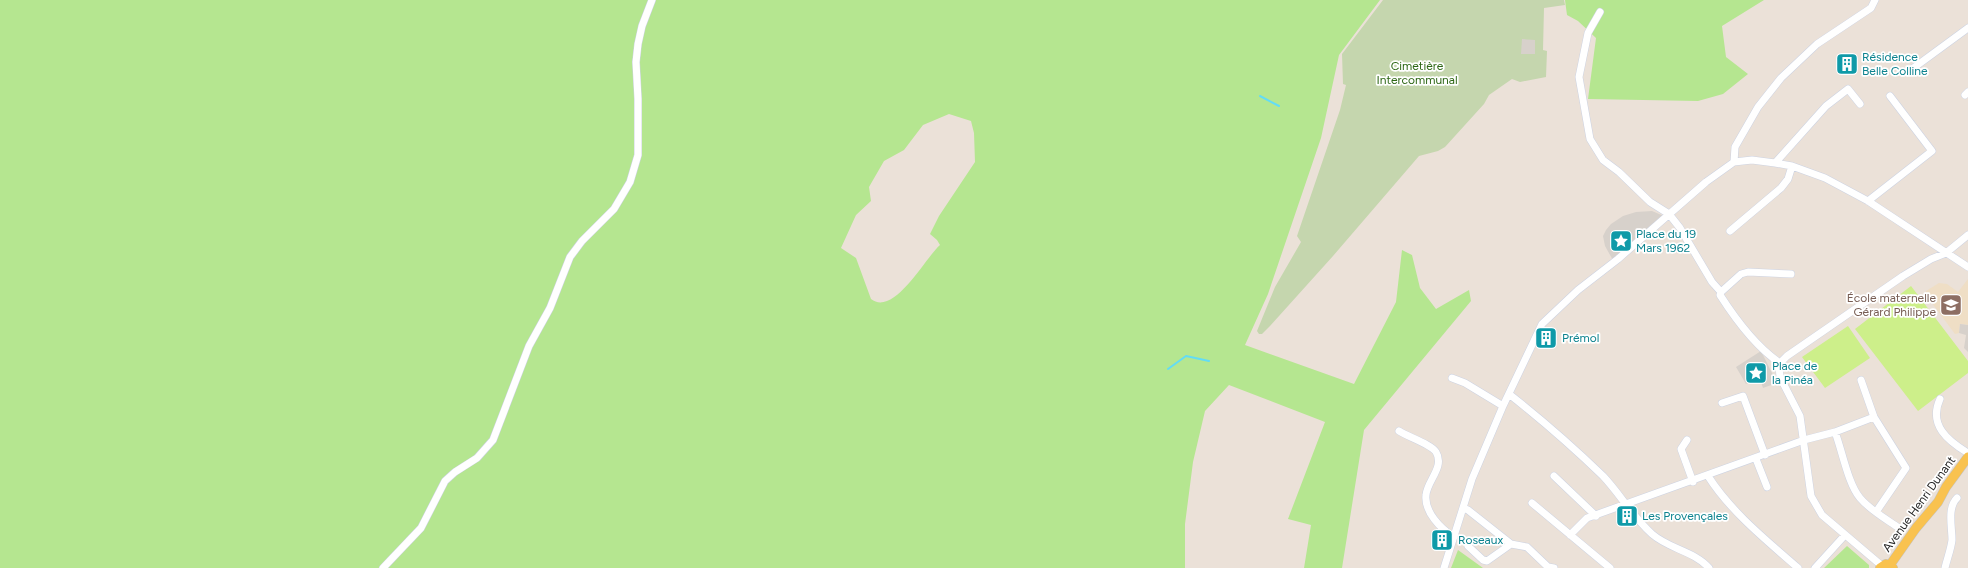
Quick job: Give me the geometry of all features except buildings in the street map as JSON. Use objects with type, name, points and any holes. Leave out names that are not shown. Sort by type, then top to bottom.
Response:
[{"type":"main road","name":"Avenue Henri Dunant","points":[[1886,567],[1938,502],[1946,487],[1968,457]]},
{"type":"street","points":[[383,568],[421,528],[443,484],[455,472],[481,454],[493,440],[529,346],[553,302],[570,257],[582,241],[614,209],[630,182],[638,155],[638,99],[636,62],[638,44],[642,26],[652,0]]},
{"type":"street","points":[[1734,162],[1735,147],[1758,107],[1781,78],[1817,44],[1871,8],[1875,0]]},
{"type":"street","points":[[1600,12],[1588,33],[1579,77],[1590,140],[1603,160],[1619,172],[1650,202],[1669,214],[1680,228],[1712,282],[1721,292],[1720,295],[1729,309],[1765,352],[1780,363]]},
{"type":"street","points":[[1908,72],[1968,28]]},
{"type":"street","points":[[1775,163],[1826,106],[1848,89],[1860,104]]},
{"type":"street","points":[[1868,201],[1932,151],[1890,96]]},
{"type":"street","points":[[1444,568],[1472,479],[1503,406],[1542,324],[1578,290],[1614,262],[1712,177],[1734,162],[1752,160],[1792,166],[1824,178],[1868,201],[1968,267]]},
{"type":"street","points":[[1730,231],[1781,188],[1788,179],[1792,166]]},
{"type":"street","points":[[1886,567],[1822,515],[1811,496],[1800,416],[1780,377],[1779,366],[1787,356],[1903,276],[1931,259],[1946,253],[1968,235]]},
{"type":"street","points":[[1721,292],[1742,274],[1748,272],[1791,274]]},
{"type":"street","points":[[1452,378],[1465,383],[1503,406]]},
{"type":"street","points":[[1861,380],[1874,417],[1906,468],[1876,512]]},
{"type":"street","points":[[1509,394],[1573,448],[1604,478],[1626,505],[1653,534],[1664,542],[1702,560],[1709,568]]},
{"type":"street","points":[[1722,403],[1743,396],[1765,455]]},
{"type":"street","points":[[1940,400],[1936,408],[1942,432],[1952,444],[1968,453]]},
{"type":"street","points":[[1570,535],[1587,518],[1693,482],[1804,440],[1835,432],[1874,417]]},
{"type":"street","points":[[1399,431],[1427,445],[1436,452],[1439,464],[1425,496],[1434,520],[1454,537]]},
{"type":"street","points":[[1835,432],[1848,472],[1860,498],[1876,512],[1899,528]]},
{"type":"street","points":[[1687,440],[1681,449],[1693,482]]},
{"type":"street","points":[[1756,459],[1767,487]]},
{"type":"street","points":[[1554,476],[1596,516]]},
{"type":"street","points":[[1708,476],[1718,492],[1731,507],[1798,568]]},
{"type":"street","points":[[1945,568],[1952,541],[1952,512],[1954,501],[1957,498]]},
{"type":"street","points":[[1532,503],[1610,568]]},
{"type":"street","points":[[1463,508],[1511,544],[1527,547],[1548,566],[1554,568]]},
{"type":"street","points":[[1815,568],[1845,535]]},
{"type":"street","points":[[1468,546],[1483,560],[1487,561],[1511,544]]},
{"type":"shaded area","points":[[1522,39],[1535,40],[1535,54],[1521,54]]},
{"type":"shaded area","name":"Place du 19 Mars 1962","points":[[1652,211],[1666,217],[1614,262],[1605,246],[1603,236],[1606,230],[1611,224],[1623,216],[1636,212]]},
{"type":"shaded area","name":"École maternelle Gérard Philippe","points":[[1968,279],[1968,325],[1960,324],[1959,333],[1955,334],[1926,295],[1926,291],[1939,283],[1947,284],[1958,292]]},
{"type":"shaded area","points":[[1960,324],[1968,325],[1968,352],[1964,348],[1966,335],[1959,333]]},
{"type":"shaded area","name":"Place de la Pinéa","points":[[1761,351],[1777,383],[1763,388],[1760,379],[1746,384],[1736,367]]},
{"type":"green space","points":[[0,0],[1380,0],[1339,55],[1321,138],[1268,294],[1245,345],[1354,384],[1396,302],[1402,250],[1412,255],[1420,288],[1436,309],[1469,290],[1471,301],[1364,430],[1342,568],[1304,568],[1311,525],[1288,519],[1325,422],[1229,385],[1205,411],[1193,462],[1185,524],[1185,568],[0,568]],"holes":[[[949,114],[971,121],[974,133],[975,162],[939,216],[930,234],[940,245],[899,293],[889,300],[880,302],[871,299],[856,258],[841,248],[856,215],[871,201],[869,187],[884,161],[904,150],[923,125]]]},
{"type":"green space","name":"Cimetière Intercommunal","points":[[1383,0],[1564,0],[1565,5],[1544,8],[1543,50],[1547,51],[1546,77],[1520,82],[1512,79],[1489,95],[1484,104],[1445,147],[1438,151],[1419,156],[1333,256],[1270,326],[1262,334],[1259,334],[1257,331],[1275,287],[1301,242],[1297,236],[1340,110],[1346,85],[1343,84],[1342,54]]},
{"type":"green space","points":[[1565,0],[1764,0],[1722,26],[1726,57],[1748,74],[1723,94],[1698,101],[1588,99],[1596,38],[1578,21],[1567,15]]},
{"type":"green space","points":[[1911,286],[1968,361],[1968,373],[1918,411],[1855,329]]},
{"type":"green space","points":[[1848,326],[1870,358],[1825,388],[1802,357]]},
{"type":"green space","points":[[1847,546],[1869,565],[1869,568],[1824,568]]},
{"type":"green space","points":[[1458,550],[1483,568],[1451,568]]},
{"type":"waterway","points":[[1260,96],[1279,106]]},
{"type":"waterway","points":[[1168,369],[1186,356],[1209,361]]},
{"type":"place","name":"Résidence Belle Colline","points":[[1847,64]]},
{"type":"place","name":"Place du 19 Mars 1962","points":[[1621,241]]},
{"type":"place","name":"École maternelle Gérard Philippe","points":[[1951,305]]},
{"type":"place","name":"Prémol","points":[[1546,338]]},
{"type":"place","name":"Place de la Pinéa","points":[[1756,373]]},
{"type":"place","name":"Les Provençales","points":[[1627,516]]},
{"type":"place","name":"Roseaux","points":[[1442,540]]}]
